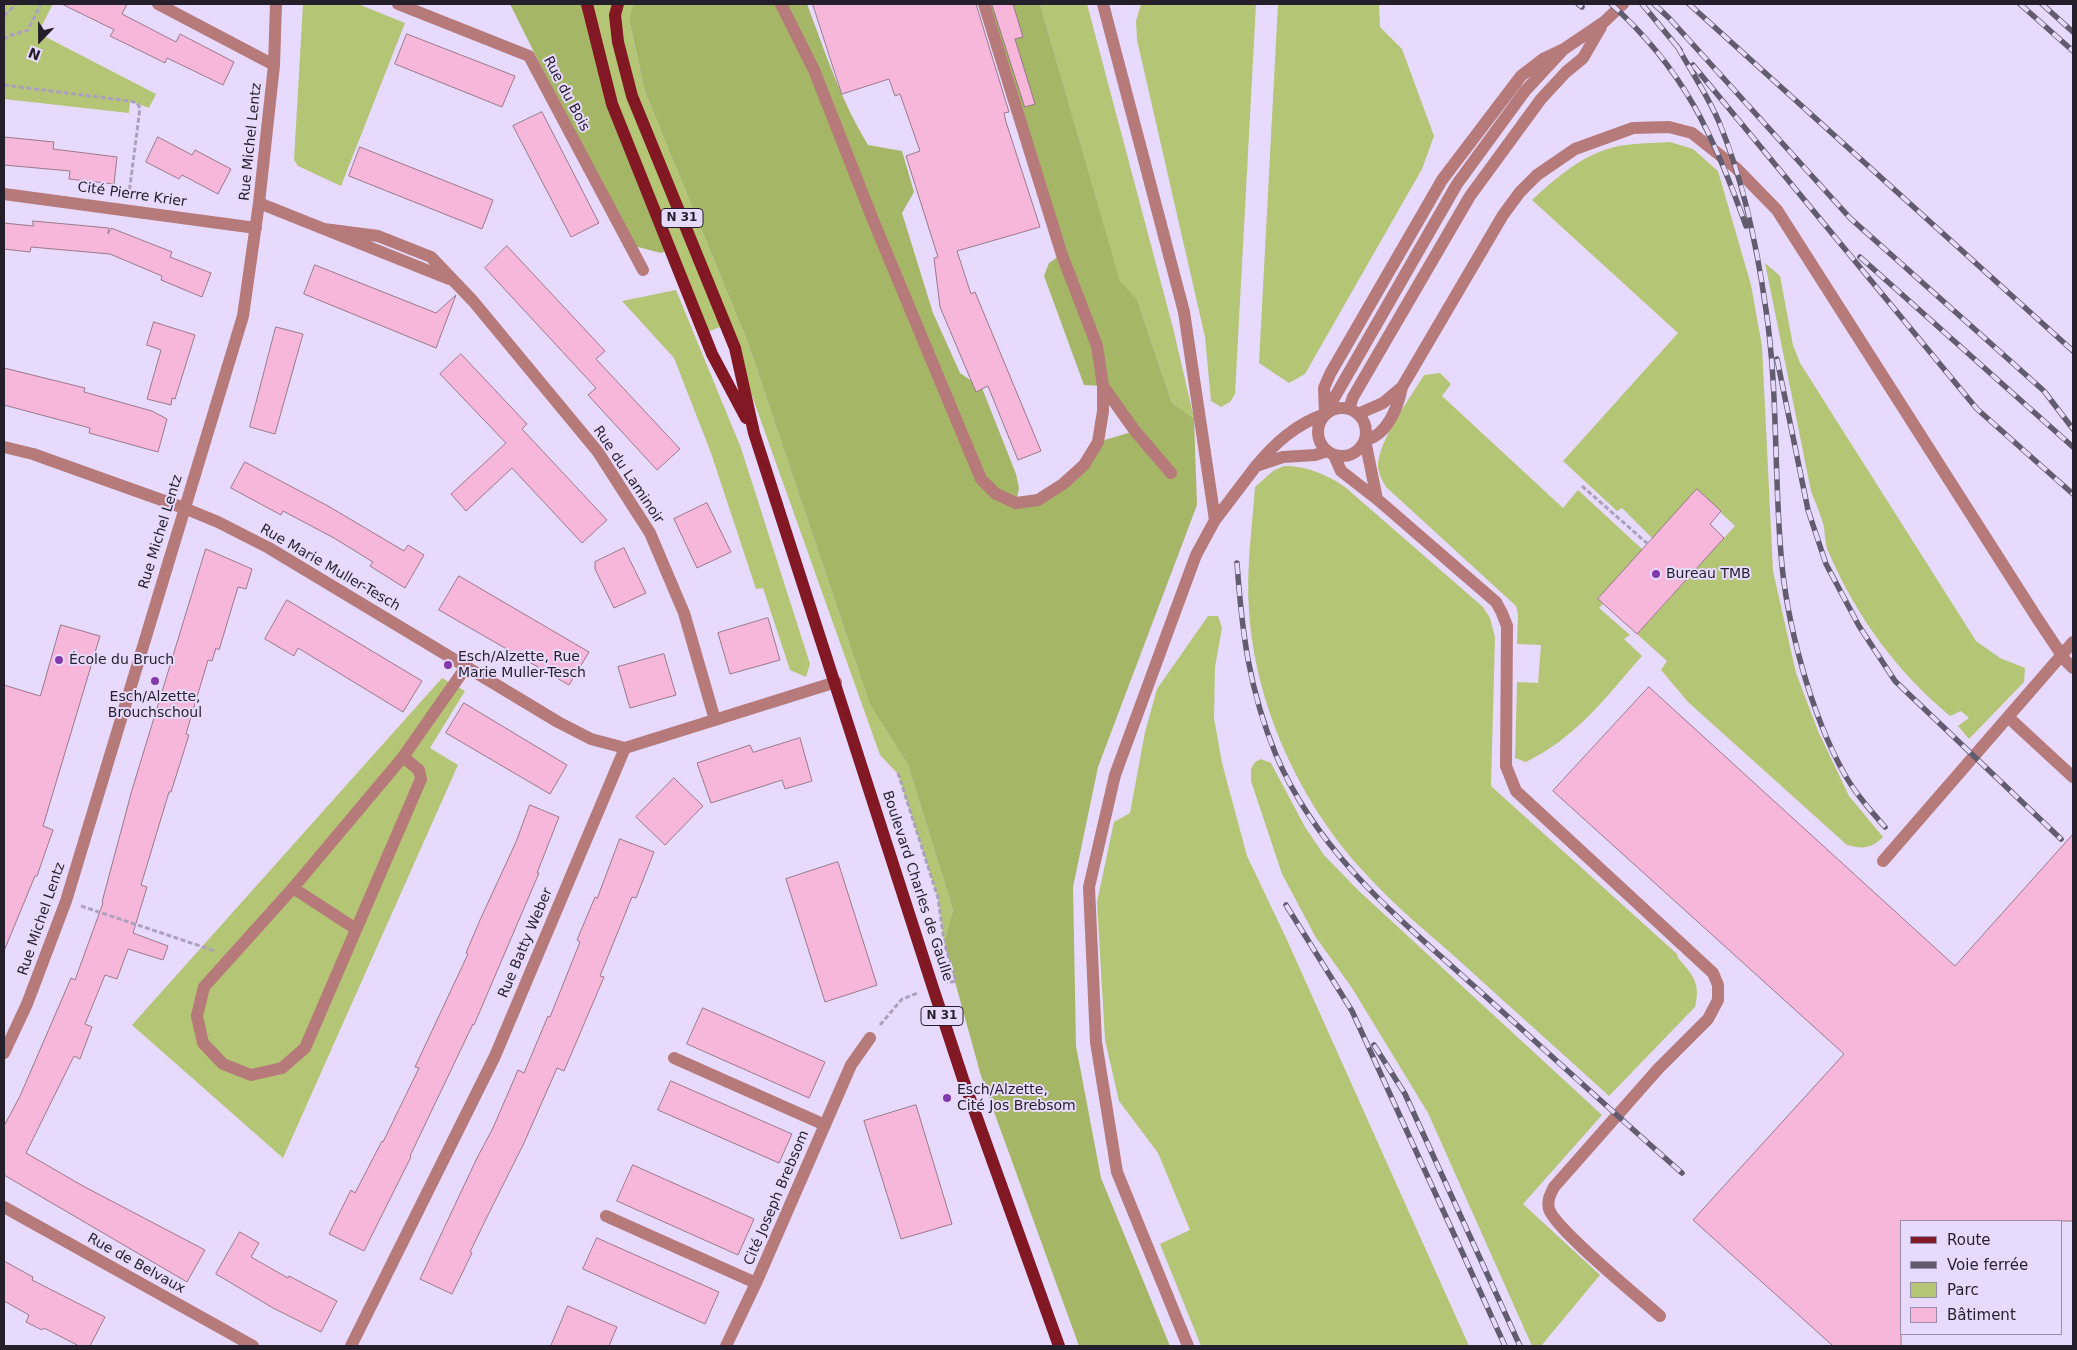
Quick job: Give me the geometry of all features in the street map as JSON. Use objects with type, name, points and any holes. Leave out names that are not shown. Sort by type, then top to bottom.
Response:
[{"type":"main road","name":"Boulevard Charles de Gaulle","points":[[587,4],[612,104],[712,354],[754,433]]},
{"type":"main road","name":"Boulevard Charles de Gaulle","points":[[618,4],[615,15],[618,42],[632,96],[735,348],[754,433],[960,1070],[1058,1346]]},
{"type":"street","points":[[158,4],[274,65]]},
{"type":"street","name":"Rue Michel Lentz","points":[[4,1053],[27,1004],[66,901],[243,316],[256,228],[274,65],[276,4]]},
{"type":"street","name":"Rue du Bois","points":[[398,4],[529,56],[643,270]]},
{"type":"street","points":[[781,4],[814,70],[876,229],[981,479],[996,494],[1016,503],[1038,500],[1063,484],[1084,465],[1098,442],[1103,411],[1103,386],[1097,346],[1062,255],[984,4]]},
{"type":"street","points":[[1103,4],[1184,312],[1215,520]]},
{"type":"street","points":[[1622,4],[1604,22],[1564,49],[1538,75],[1457,184],[1317,429],[1321,445],[1330,453],[1340,471],[1377,499],[1496,602],[1507,626],[1506,766],[1509,778],[1516,791],[1713,973],[1718,986],[1718,1000],[1708,1019],[1658,1069],[1554,1188],[1548,1199],[1550,1211],[1567,1233],[1660,1316]]},
{"type":"street","points":[[1256,466],[1283,457],[1330,453],[1342,456],[1351,455],[1358,451],[1364,440],[1366,430],[1364,422],[1354,411],[1353,397],[1470,196],[1541,99],[1566,72],[1583,58],[1604,22]]},
{"type":"street","points":[[1364,440],[1374,438],[1381,432],[1399,400],[1402,387],[1503,215],[1520,192],[1537,175],[1574,149],[1633,128],[1669,126],[1692,133],[1736,168],[1776,210],[2061,655],[2073,668]]},
{"type":"street","name":"Cité Pierre Krier","points":[[4,194],[256,228]]},
{"type":"street","name":"Rue du Laminoir","points":[[259,203],[454,281],[473,301],[598,452],[650,533],[684,613],[715,720]]},
{"type":"street","points":[[1103,386],[1135,431],[1172,473]]},
{"type":"street","points":[[1188,1346],[1117,1172],[1096,1042],[1089,887],[1115,775],[1196,555],[1215,520],[1265,455],[1302,423],[1339,407],[1354,411],[1383,404],[1402,387]]},
{"type":"street","points":[[1364,440],[1377,489],[1377,499]]},
{"type":"street","name":"Rue Marie Muller-Tesch","points":[[4,447],[33,454],[184,508],[269,548],[558,722],[591,739],[625,748]]},
{"type":"street","points":[[1884,861],[2073,642]]},
{"type":"street","points":[[403,757],[419,770],[421,779],[305,1048],[282,1068],[251,1075],[223,1064],[203,1043],[197,1016],[204,987],[293,888],[403,757],[466,667]]},
{"type":"street","points":[[625,748],[836,682]]},
{"type":"street","points":[[2008,716],[2073,777]]},
{"type":"street","name":"Rue Batty Weber","points":[[351,1346],[495,1056],[625,748]]},
{"type":"street","points":[[293,888],[356,930]]},
{"type":"street","name":"Cité Joseph Brebsom","points":[[726,1346],[756,1283],[851,1065],[870,1038]]},
{"type":"street","name":"Cité Joseph Brebsom","points":[[674,1058],[825,1125]]},
{"type":"street","name":"Rue de Belvaux","points":[[4,1207],[253,1346]]},
{"type":"street","name":"Cité Joseph Brebsom","points":[[606,1216],[756,1283]]},
{"type":"path","points":[[4,16],[16,4]]},
{"type":"path","points":[[4,40],[8,36],[28,30],[41,4]]},
{"type":"path","points":[[4,86],[137,103],[140,108],[127,210]]},
{"type":"path","points":[[1582,486],[1648,544]]},
{"type":"path","points":[[898,774],[938,898]]},
{"type":"path","points":[[66,901],[230,956]]},
{"type":"green space","points":[[4,4],[53,4],[38,33],[156,94],[149,108],[130,101],[129,113],[4,99]]},
{"type":"green space","points":[[303,4],[358,4],[405,23],[341,186],[298,166],[294,160]]},
{"type":"green space","points":[[510,4],[587,4],[597,47],[671,249],[661,253],[630,245]]},
{"type":"green space","points":[[587,4],[633,4],[629,21],[645,92],[748,343],[870,705],[908,765],[953,910],[944,942],[938,898],[898,774],[880,755],[735,348],[725,325],[705,333],[612,104]]},
{"type":"green space","points":[[633,4],[807,4],[842,94],[868,145],[902,151],[914,192],[902,213],[933,313],[960,373],[982,388],[1016,474],[1019,488],[1016,503],[1063,484],[1098,442],[1135,431],[1103,386],[1084,385],[1044,276],[1049,263],[1062,254],[984,4],[1040,4],[1120,281],[1137,299],[1172,403],[1194,418],[1197,505],[1098,767],[1073,887],[1076,1046],[1101,1178],[1170,1346],[1079,1346],[981,1076],[944,942],[953,910],[908,765],[870,705],[748,343],[645,92],[629,20]]},
{"type":"green space","points":[[1040,4],[1087,4],[1173,328],[1194,418],[1172,403],[1137,299],[1120,282]]},
{"type":"green space","points":[[1141,4],[1256,4],[1235,394],[1230,402],[1221,407],[1211,401],[1205,337],[1137,40],[1136,21]]},
{"type":"green space","points":[[1278,4],[1379,4],[1380,27],[1402,49],[1434,136],[1422,169],[1305,374],[1289,383],[1259,363]]},
{"type":"green space","points":[[1670,142],[1693,149],[1718,171],[1751,285],[1762,346],[1773,571],[1796,673],[1818,731],[1849,796],[1883,837],[1870,846],[1857,847],[1847,845],[1688,702],[1661,670],[1667,661],[1637,634],[1735,526],[1697,490],[1653,539],[1622,508],[1617,511],[1563,461],[1678,333],[1532,200],[1561,175],[1594,154],[1619,146]]},
{"type":"green space","points":[[1765,263],[1780,276],[1793,345],[1800,363],[1976,641],[2000,658],[2025,668],[2024,682],[1969,739],[1958,726],[1969,718],[1961,711],[1950,716],[1913,681],[1880,642],[1852,599],[1829,553],[1823,522],[1811,491]]},
{"type":"green space","points":[[676,290],[741,448],[810,664],[806,677],[790,670],[763,588],[756,589],[711,453],[674,358],[622,301]]},
{"type":"green space","points":[[1440,373],[1451,384],[1442,396],[1563,508],[1578,490],[1643,550],[1598,599],[1603,604],[1599,608],[1630,635],[1624,639],[1642,656],[1603,701],[1576,728],[1544,752],[1526,762],[1515,758],[1517,682],[1538,683],[1541,645],[1517,644],[1518,614],[1516,606],[1386,487],[1379,471],[1378,465],[1384,444],[1404,407],[1424,375]]},
{"type":"green space","points":[[1284,466],[1301,467],[1316,472],[1331,478],[1345,487],[1483,607],[1490,618],[1495,637],[1491,786],[1677,954],[1678,958],[1692,975],[1697,992],[1695,1007],[1609,1096],[1400,908],[1364,872],[1341,845],[1301,784],[1271,717],[1260,682],[1253,646],[1248,596],[1255,487],[1273,471]]},
{"type":"green space","points":[[1208,616],[1218,616],[1222,628],[1215,667],[1214,718],[1222,763],[1247,856],[1287,940],[1469,1346],[1201,1346],[1160,1244],[1190,1230],[1158,1153],[1119,1101],[1105,1040],[1097,902],[1114,822],[1130,813],[1145,732],[1157,689]]},
{"type":"green space","points":[[442,678],[465,691],[430,748],[458,765],[283,1158],[132,1025]]},
{"type":"green space","points":[[1261,759],[1271,763],[1305,827],[1324,855],[1359,891],[1602,1115],[1523,1204],[1600,1275],[1541,1346],[1532,1346],[1428,1113],[1352,988],[1315,936],[1282,874],[1251,781],[1251,769],[1255,762]]},
{"type":"building","points":[[62,4],[127,4],[122,14],[176,42],[180,34],[234,62],[223,85],[167,58],[165,63],[110,36],[114,30]]},
{"type":"building","points":[[813,4],[976,4],[1009,112],[1004,113],[1006,122],[1040,227],[957,251],[971,294],[975,292],[1041,451],[1018,460],[988,386],[976,392],[940,307],[934,258],[938,257],[906,156],[920,151],[900,94],[895,96],[889,79],[842,94]]},
{"type":"building","points":[[992,4],[1013,4],[1023,37],[1015,39],[1035,104],[1025,107]]},
{"type":"building","points":[[407,34],[515,76],[502,107],[395,64]]},
{"type":"building","points":[[542,112],[599,223],[571,237],[513,126]]},
{"type":"building","points":[[4,137],[54,142],[53,149],[117,157],[114,184],[69,179],[70,171],[4,165]]},
{"type":"building","points":[[158,137],[192,155],[195,150],[231,169],[218,194],[182,175],[179,179],[146,162]]},
{"type":"building","points":[[360,147],[493,200],[482,229],[349,176]]},
{"type":"building","points":[[33,221],[109,228],[108,234],[111,228],[172,252],[170,257],[211,273],[202,297],[161,280],[162,276],[110,254],[31,247],[30,252],[4,249],[4,223],[33,226]]},
{"type":"building","points":[[507,246],[605,351],[596,359],[680,449],[657,470],[588,395],[596,388],[485,268]]},
{"type":"building","points":[[315,265],[436,313],[456,295],[436,348],[304,294]]},
{"type":"building","points":[[154,322],[195,335],[175,399],[172,398],[171,405],[147,399],[161,350],[147,345]]},
{"type":"building","points":[[276,327],[303,334],[275,434],[250,427]]},
{"type":"building","points":[[461,354],[527,424],[522,429],[607,520],[582,543],[512,468],[466,511],[451,494],[506,443],[440,374]]},
{"type":"building","points":[[4,368],[85,388],[84,392],[152,411],[167,419],[158,452],[89,433],[90,428],[4,405]]},
{"type":"building","points":[[245,462],[328,506],[404,551],[408,545],[424,555],[405,588],[370,566],[373,562],[334,538],[283,511],[281,515],[231,488]]},
{"type":"building","name":"Bureau TMB","points":[[1697,489],[1721,511],[1710,524],[1724,538],[1637,634],[1598,599]]},
{"type":"building","points":[[707,503],[731,552],[697,568],[674,519]]},
{"type":"building","points":[[624,548],[646,593],[614,608],[595,569],[595,562]]},
{"type":"building","points":[[206,549],[252,569],[246,589],[238,587],[219,650],[216,648],[212,661],[208,660],[186,734],[189,735],[171,792],[169,792],[141,885],[147,887],[133,933],[168,946],[163,960],[128,949],[117,979],[105,975],[85,1024],[92,1027],[80,1059],[74,1056],[26,1153],[83,1186],[205,1250],[187,1282],[4,1175],[4,1126],[20,1096],[71,978],[75,980],[103,903],[132,790]]},
{"type":"building","points":[[459,576],[589,652],[569,685],[439,610]]},
{"type":"building","points":[[287,600],[422,681],[403,712],[298,648],[294,656],[265,639]]},
{"type":"building","points":[[768,618],[780,660],[730,674],[718,633]]},
{"type":"building","points":[[61,625],[100,636],[43,826],[53,830],[37,876],[35,876],[4,951],[4,685],[40,696]]},
{"type":"building","points":[[664,654],[676,695],[630,708],[618,667]]},
{"type":"building","points":[[1649,687],[1955,966],[2073,834],[2073,1221],[1900,1220],[1901,1346],[1833,1346],[1693,1220],[1844,1054],[1553,791]]},
{"type":"building","points":[[464,703],[567,765],[550,794],[446,733]]},
{"type":"building","points":[[800,738],[812,781],[785,789],[782,780],[711,803],[697,763],[750,745],[753,752]]},
{"type":"building","points":[[674,778],[703,806],[665,845],[636,817]]},
{"type":"building","points":[[530,805],[559,817],[537,873],[539,873],[474,1025],[364,1251],[329,1234],[351,1190],[355,1193],[383,1142],[419,1068],[415,1067],[468,954],[466,953],[516,842]]},
{"type":"building","points":[[620,839],[654,852],[636,898],[632,897],[600,976],[604,977],[564,1071],[557,1068],[524,1143],[470,1252],[472,1253],[452,1294],[420,1279],[493,1128],[518,1070],[524,1073],[548,1016],[550,1017],[580,942],[577,940],[595,897],[597,898]]},
{"type":"building","points":[[838,862],[877,985],[825,1002],[786,879]]},
{"type":"building","points":[[703,1008],[825,1062],[809,1098],[687,1044]]},
{"type":"building","points":[[671,1081],[792,1134],[779,1163],[658,1110]]},
{"type":"building","points":[[916,1105],[952,1224],[901,1239],[864,1121]]},
{"type":"building","points":[[633,1165],[754,1219],[738,1255],[617,1201]]},
{"type":"building","points":[[240,1232],[259,1243],[251,1257],[288,1278],[289,1276],[337,1301],[321,1332],[273,1308],[216,1274]]},
{"type":"building","points":[[597,1238],[719,1292],[705,1324],[583,1269]]},
{"type":"building","points":[[4,1261],[33,1277],[32,1280],[105,1317],[90,1346],[79,1346],[44,1328],[42,1330],[26,1322],[29,1315],[4,1301]]},
{"type":"building","points":[[568,1306],[617,1327],[609,1346],[551,1346]]},
{"type":"railway","points":[[1578,4],[1582,7]]},
{"type":"railway","points":[[1611,4],[1658,53],[1694,106],[1722,162],[1746,226]]},
{"type":"railway","points":[[1642,4],[1680,50]]},
{"type":"railway","points":[[1654,4],[1669,18],[1850,218],[2044,391],[2073,429]]},
{"type":"railway","points":[[1689,4],[2073,351]]},
{"type":"railway","points":[[2020,4],[2073,51]]},
{"type":"railway","points":[[2042,4],[2073,32]]},
{"type":"railway","points":[[1677,46],[1715,112],[1736,168],[1754,238],[1770,340],[1781,554],[1794,638],[1811,697],[1833,751],[1845,775],[1885,827]]},
{"type":"railway","points":[[1693,65],[1977,409],[2073,494]]},
{"type":"railway","points":[[1860,257],[2073,447]]},
{"type":"railway","points":[[1777,359],[1808,510],[1826,564],[1859,626],[1895,681],[2061,839]]},
{"type":"railway","points":[[1237,563],[1244,637],[1259,707],[1276,755],[1294,791],[1315,825],[1339,856],[1394,913],[1682,1173]]},
{"type":"railway","points":[[1286,905],[1352,1011],[1505,1346]]},
{"type":"railway","points":[[1374,1045],[1405,1094],[1520,1346]]},
{"type":"place","name":"Bureau TMB","points":[[1656,574]]},
{"type":"place","name":"École du Bruch","points":[[59,660]]},
{"type":"place","name":"Esch/Alzette, Rue Marie Muller-Tesch","points":[[448,665]]},
{"type":"place","name":"Esch/Alzette, Brouchschoul","points":[[155,681]]},
{"type":"place","name":"Esch/Alzette, Cité Jos Brebsom","points":[[947,1098]]}]
